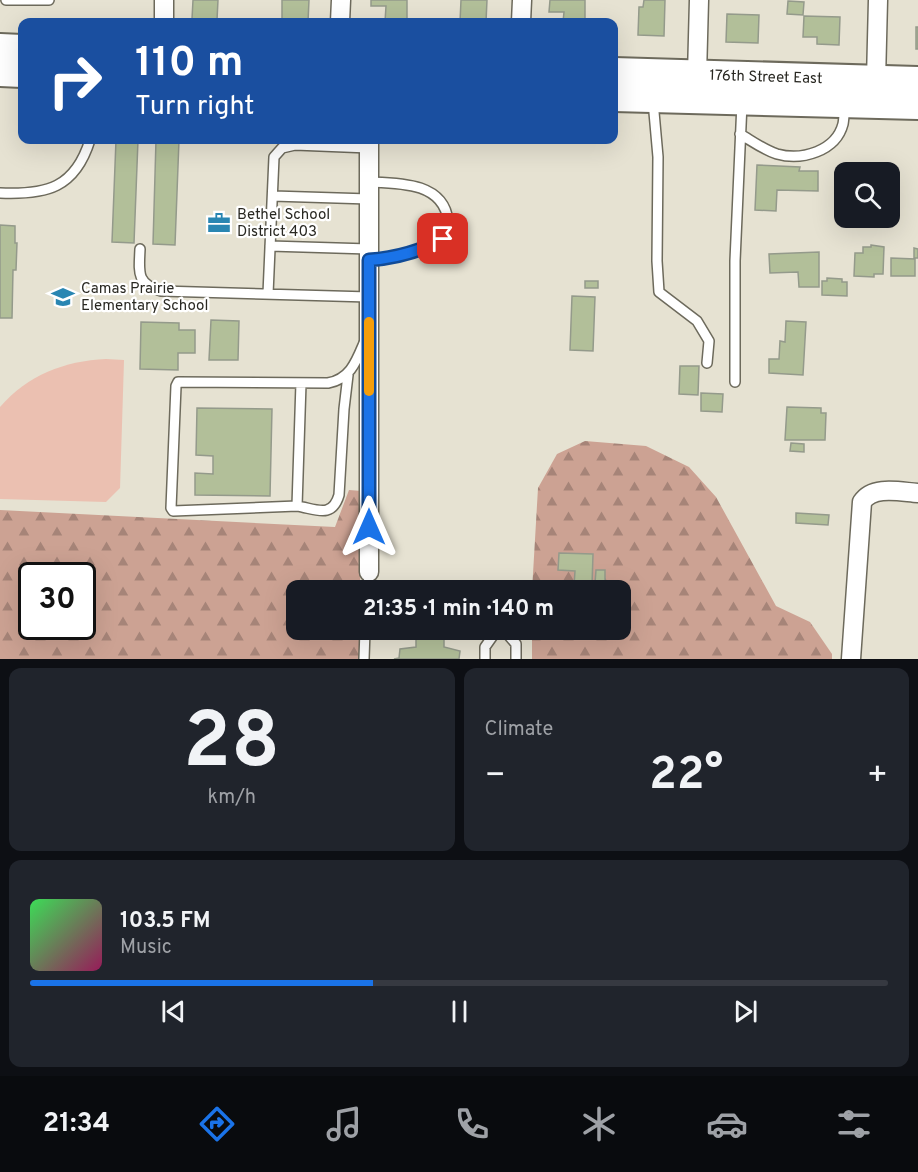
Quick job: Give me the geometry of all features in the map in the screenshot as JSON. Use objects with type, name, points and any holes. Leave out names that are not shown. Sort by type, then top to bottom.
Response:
[{"type":"main road","points":[[0,48],[18,49]]},
{"type":"main road","points":[[0,60],[18,60]]},
{"type":"main road","points":[[0,72],[18,73]]},
{"type":"main road","name":"176th Street East","points":[[618,72],[918,81]]},
{"type":"main road","name":"176th Street East","points":[[618,97],[918,105]]},
{"type":"street","points":[[164,0],[164,18]]},
{"type":"street","points":[[340,18],[341,0]]},
{"type":"street","points":[[521,18],[522,0]]},
{"type":"street","points":[[697,75],[699,0]]},
{"type":"street","points":[[876,80],[878,0]]},
{"type":"street","points":[[369,144],[369,572]]},
{"type":"street","points":[[851,659],[862,502],[865,497],[879,491],[918,494]]},
{"type":"lane","points":[[6,0],[49,0]]},
{"type":"lane","points":[[653,99],[658,157],[659,292],[697,321],[709,341],[706,363]]},
{"type":"lane","points":[[735,382],[735,261],[742,102]]},
{"type":"lane","points":[[741,134],[779,155],[809,155],[826,148],[838,135],[843,124],[845,103]]},
{"type":"lane","points":[[0,193],[43,192],[62,183],[75,172],[88,144]]},
{"type":"lane","points":[[268,294],[274,157],[282,148],[295,145],[369,144]]},
{"type":"lane","points":[[270,246],[395,258],[424,249],[443,239],[448,222],[442,204],[433,193],[406,184],[369,190],[273,196]]},
{"type":"lane","points":[[140,249],[141,280],[149,288],[161,291],[369,297]]},
{"type":"lane","points":[[348,375],[340,381],[328,383],[178,382],[171,508],[173,511],[297,506],[331,510],[336,506],[339,495],[348,375],[362,349],[369,323]]},
{"type":"lane","points":[[297,506],[301,383]]},
{"type":"lane","points":[[369,572],[369,580]]},
{"type":"lane","points":[[363,659],[364,640]]},
{"type":"lane","points":[[485,659],[485,647],[490,640]]},
{"type":"lane","points":[[513,640],[516,644],[516,659]]},
{"type":"green space","points":[[585,441],[646,446],[689,467],[716,497],[776,606],[810,622],[832,654],[832,659],[532,659],[532,640],[631,640],[631,580],[533,580],[538,488],[557,454]]},
{"type":"green space","points":[[349,490],[362,491],[360,580],[286,580],[286,640],[359,640],[359,659],[0,659],[0,510],[335,527]]},
{"type":"shaded area","points":[[106,359],[124,360],[120,488],[106,502],[0,499],[0,407],[22,386],[48,372],[76,363]]},
{"type":"building","points":[[193,0],[218,0],[217,18],[192,18]]},
{"type":"building","points":[[282,0],[309,0],[308,18],[282,18]]},
{"type":"building","points":[[371,0],[407,0],[407,18],[385,18],[386,6],[371,6]]},
{"type":"building","points":[[461,0],[487,0],[486,18],[460,18]]},
{"type":"building","points":[[550,0],[585,0],[585,18],[563,18],[564,12],[549,12]]},
{"type":"building","points":[[644,0],[665,0],[664,36],[638,35],[639,7],[643,7]]},
{"type":"building","points":[[788,1],[804,2],[803,15],[787,14]]},
{"type":"building","points":[[727,14],[759,15],[758,43],[726,42]]},
{"type":"building","points":[[804,16],[840,17],[839,45],[817,44],[817,37],[803,37]]},
{"type":"building","points":[[916,27],[918,27],[918,49],[916,49]]},
{"type":"building","points":[[116,144],[138,144],[134,243],[112,242]]},
{"type":"building","points":[[156,144],[179,144],[175,245],[153,244]]},
{"type":"building","points":[[757,165],[800,167],[799,171],[818,171],[818,191],[777,190],[776,211],[755,210]]},
{"type":"building","points":[[0,225],[15,226],[15,243],[17,243],[16,270],[13,270],[12,318],[0,318]]},
{"type":"building","points":[[871,245],[884,247],[883,274],[874,274],[874,277],[854,276],[855,253],[863,253],[863,247],[871,247]]},
{"type":"building","points":[[914,248],[918,249],[918,258],[914,258]]},
{"type":"building","points":[[819,252],[819,287],[799,287],[798,272],[770,273],[769,254]]},
{"type":"building","points":[[891,258],[915,259],[915,276],[891,276]]},
{"type":"building","points":[[827,278],[842,279],[842,282],[847,282],[847,296],[822,295],[822,281],[827,281]]},
{"type":"building","points":[[585,281],[598,281],[598,288],[585,288]]},
{"type":"building","points":[[572,296],[595,297],[593,351],[570,350]]},
{"type":"building","points":[[211,320],[239,321],[238,360],[209,360]]},
{"type":"building","points":[[786,321],[806,322],[803,375],[769,373],[769,359],[779,359],[780,341],[785,342]]},
{"type":"building","points":[[141,322],[179,323],[179,330],[195,330],[195,353],[178,353],[178,370],[140,369]]},
{"type":"building","points":[[680,366],[699,366],[698,395],[679,394]]},
{"type":"building","points":[[701,393],[723,394],[722,412],[701,411]]},
{"type":"building","points":[[787,407],[821,408],[821,413],[826,413],[825,440],[785,440]]},
{"type":"building","points":[[197,408],[272,409],[270,496],[195,495],[195,473],[213,474],[213,456],[196,455]]},
{"type":"building","points":[[791,443],[804,444],[804,452],[790,451]]},
{"type":"building","points":[[796,513],[829,515],[828,525],[796,523]]},
{"type":"building","points":[[559,553],[593,554],[592,580],[574,580],[575,571],[558,570]]},
{"type":"building","points":[[596,570],[605,570],[605,580],[595,580]]},
{"type":"building","points":[[416,640],[444,640],[444,647],[460,651],[459,659],[394,659],[399,658],[400,649],[416,647]]},
{"type":"slow traffic","points":[[369,322],[369,391]]},
{"type":"place","name":"Bethel School District 403","points":[[219,223]]},
{"type":"place","name":"Camas Prairie Elementary School","points":[[63,297]]},
{"type":"route","points":[[369,527],[369,260],[395,258],[424,249],[443,239]]}]
